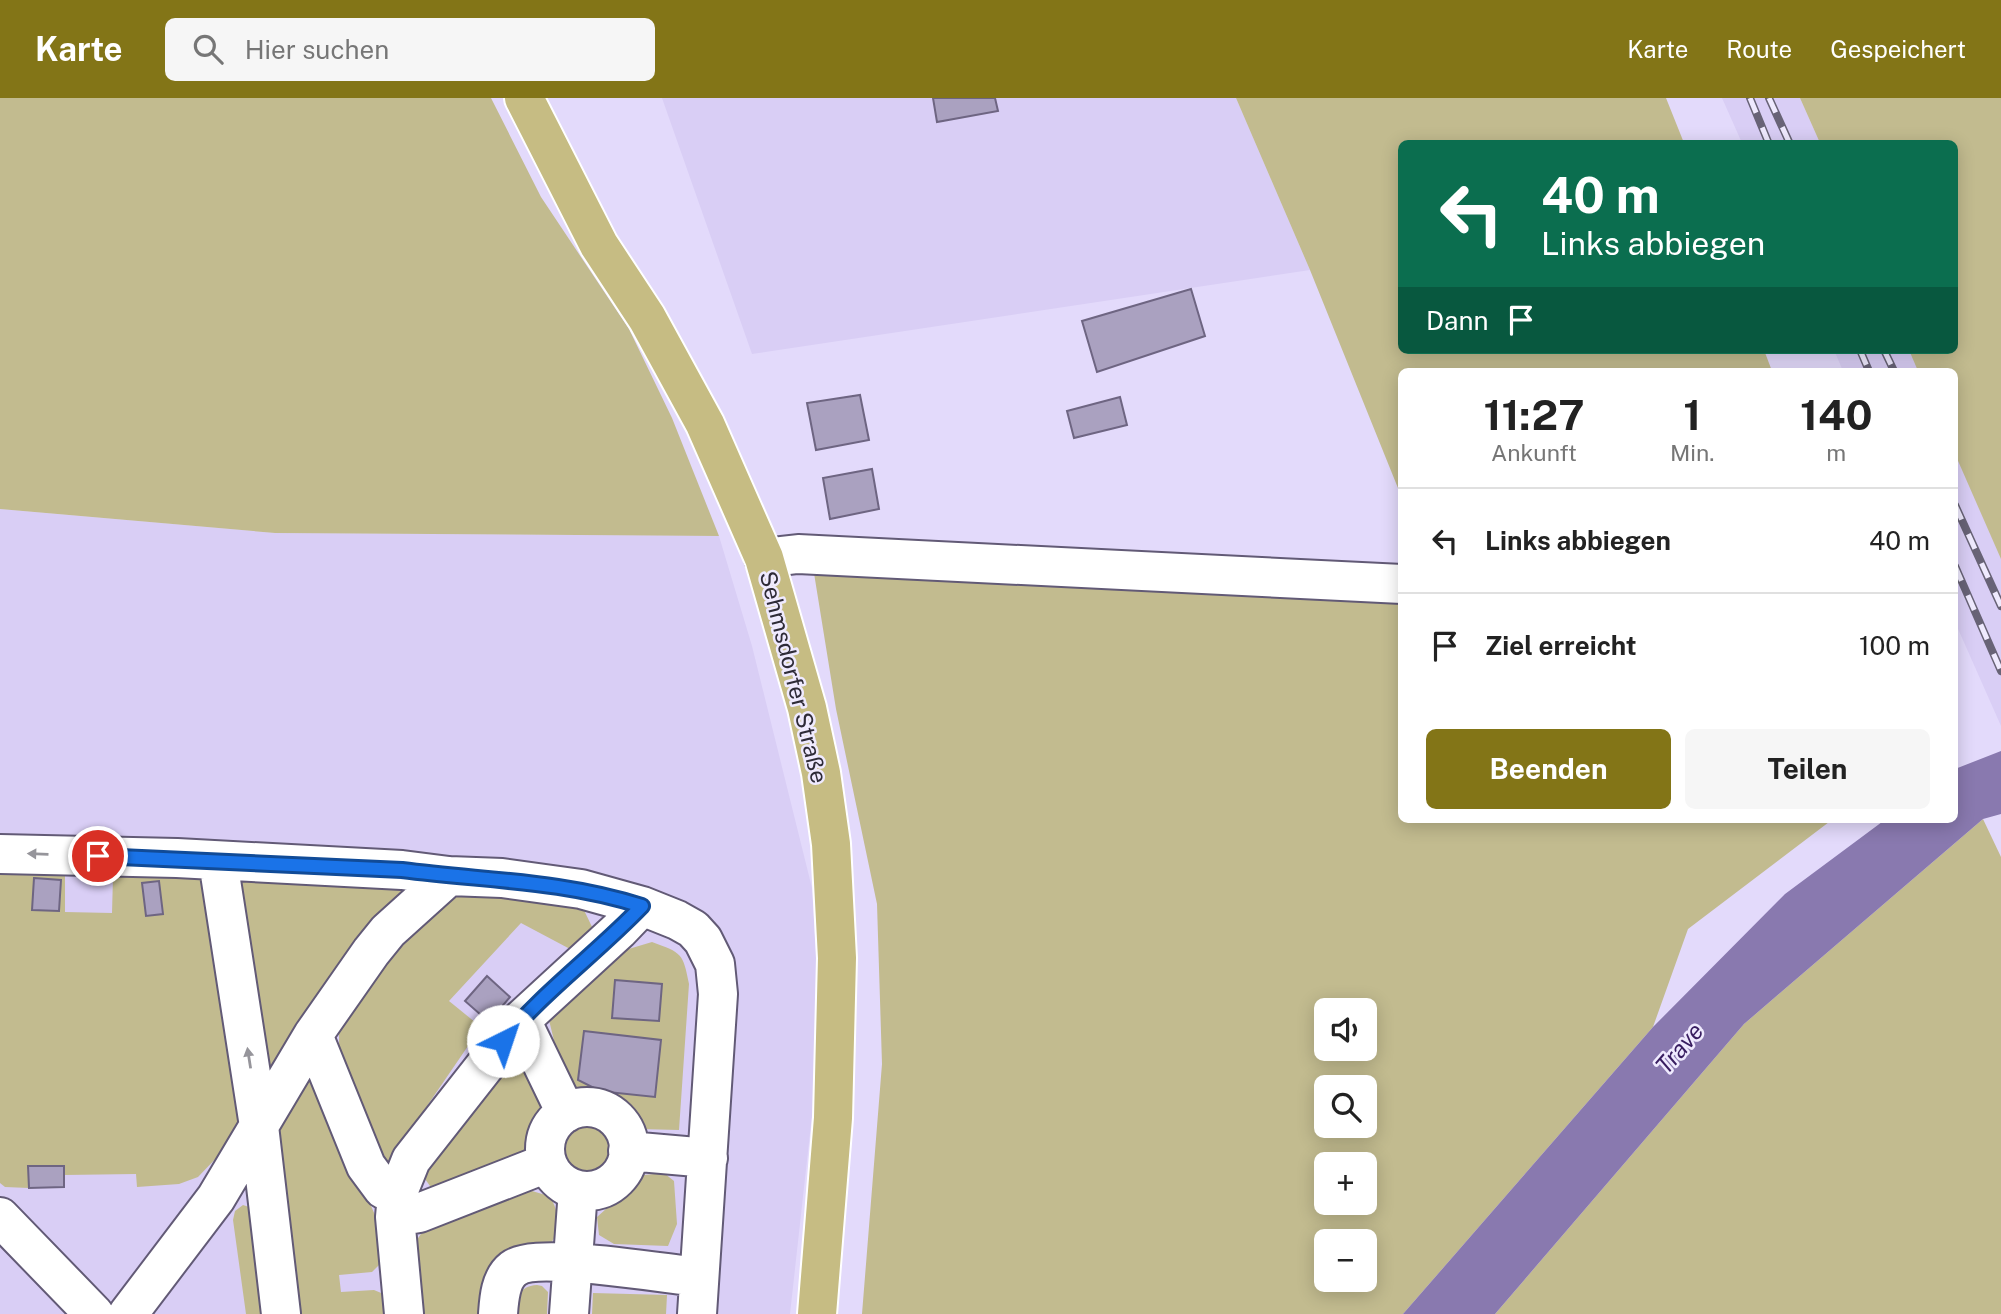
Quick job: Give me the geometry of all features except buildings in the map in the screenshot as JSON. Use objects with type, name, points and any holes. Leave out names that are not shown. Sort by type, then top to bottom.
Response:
[{"type":"main road","name":"Sehmsdorfer Straße","points":[[524,98],[599,245],[647,318],[705,424],[764,558],[800,684],[821,773],[831,844],[836,958],[835,1076],[828,1206],[817,1314]]},
{"type":"lane","points":[[764,558],[797,554],[1398,584]]},
{"type":"lane","points":[[0,854],[218,861],[502,878],[581,889],[642,906],[693,929],[703,940],[715,964],[719,994],[698,1296],[572,1263],[540,1262],[520,1265],[513,1269],[503,1286],[498,1314]]},
{"type":"lane","points":[[218,861],[259,1126],[281,1314]]},
{"type":"lane","points":[[128,1314],[216,1198],[313,1035],[371,952],[388,931],[449,876]]},
{"type":"lane","points":[[404,1314],[396,1206],[411,1160],[521,1020],[642,906]]},
{"type":"lane","points":[[521,1020],[566,1113]]},
{"type":"lane","points":[[313,1035],[366,1166],[396,1206],[419,1213],[547,1163]]},
{"type":"lane","points":[[581,1107],[593,1107],[604,1111],[623,1127],[628,1151],[627,1161],[616,1178],[599,1189],[578,1190],[565,1185],[554,1175],[547,1163],[546,1139],[551,1127],[566,1113],[581,1107]]},
{"type":"lane","points":[[628,1151],[708,1158]]},
{"type":"lane","points":[[569,1314],[578,1190]]},
{"type":"lane","points":[[0,1217],[93,1314]]},
{"type":"shaded area","points":[[0,98],[491,98],[541,197],[629,329],[672,418],[719,536],[275,533],[0,509]]},
{"type":"shaded area","points":[[662,98],[1236,98],[1310,270],[752,354]]},
{"type":"shaded area","points":[[1236,98],[1666,98],[1683,140],[1398,140],[1398,354],[1766,354],[1771,368],[1398,368],[1398,488],[1310,270]]},
{"type":"shaded area","points":[[1722,98],[1800,98],[1819,140],[1741,140]]},
{"type":"shaded area","points":[[1800,98],[2001,98],[2001,559],[1958,461],[1958,368],[1917,368],[1911,354],[1958,354],[1958,140],[1819,140]]},
{"type":"shaded area","points":[[1836,354],[1912,354],[1918,368],[1842,368]]},
{"type":"shaded area","points":[[1958,459],[2001,558],[2001,726],[1958,629]]},
{"type":"shaded area","points":[[0,509],[275,533],[719,536],[752,646],[812,888],[821,1034],[790,1314],[0,1314]]},
{"type":"shaded area","points":[[813,567],[1398,594],[1398,823],[1828,823],[1688,929],[1653,1027],[1403,1314],[862,1314],[882,1064],[877,904],[836,709]]},
{"type":"shaded area","points":[[1983,819],[2001,857],[2001,1314],[1495,1314],[1744,1024]]},
{"type":"shaded area","points":[[0,864],[80,866],[80,876],[65,875],[65,912],[112,913],[113,877],[93,876],[93,866],[192,867],[215,885],[243,1115],[222,1152],[198,1177],[179,1184],[137,1187],[136,1174],[64,1175],[63,1166],[29,1166],[29,1188],[5,1187],[0,1183]]},
{"type":"shaded area","points":[[239,872],[400,886],[405,891],[312,1008],[262,1082]]},
{"type":"shaded area","points":[[507,891],[582,906],[594,931],[570,949],[521,923],[449,1001],[481,1027],[386,1166],[339,1066],[339,1018],[412,918],[452,897]]},
{"type":"shaded area","points":[[652,942],[680,956],[689,984],[679,1130],[638,1129],[606,1101],[577,1095],[561,1069],[548,1016],[622,951]]},
{"type":"shaded area","points":[[516,1063],[528,1071],[541,1102],[543,1113],[535,1143],[524,1155],[436,1189],[430,1186],[423,1176],[509,1065]]},
{"type":"shaded area","points":[[307,1078],[313,1080],[342,1137],[377,1220],[383,1261],[372,1272],[339,1275],[341,1292],[374,1290],[386,1295],[389,1314],[293,1314],[278,1135],[283,1117]]},
{"type":"shaded area","points":[[588,1126],[605,1133],[612,1150],[605,1167],[588,1174],[571,1167],[564,1150],[571,1133]]},
{"type":"shaded area","points":[[664,1173],[674,1181],[677,1224],[668,1246],[614,1244],[599,1235],[597,1217],[644,1175]]},
{"type":"shaded area","points":[[532,1191],[549,1196],[555,1207],[558,1220],[551,1243],[514,1248],[495,1258],[487,1278],[483,1314],[420,1314],[414,1244],[423,1231],[522,1192]]},
{"type":"shaded area","points":[[243,1205],[255,1209],[270,1314],[246,1314],[233,1220],[235,1211]]},
{"type":"shaded area","points":[[537,1285],[548,1292],[547,1314],[515,1314],[522,1290]]},
{"type":"shaded area","points":[[593,1293],[667,1295],[666,1314],[592,1314]]},
{"type":"water","name":"Trave","points":[[2001,751],[2001,814],[1983,819],[1744,1024],[1495,1314],[1403,1314],[1653,1027],[1785,894],[1881,823],[1958,823],[1958,768]]},
{"type":"railway","points":[[1750,98],[1767,140]]},
{"type":"railway","points":[[1769,98],[1788,140]]},
{"type":"railway","points":[[1862,354],[1868,368]]},
{"type":"railway","points":[[1886,354],[1893,368]]},
{"type":"railway","points":[[1958,512],[2001,606]]},
{"type":"railway","points":[[1958,573],[2001,671]]},
{"type":"route","points":[[98,856],[402,870],[449,876],[502,878],[581,889],[642,906],[521,1020],[503,1041]]}]
